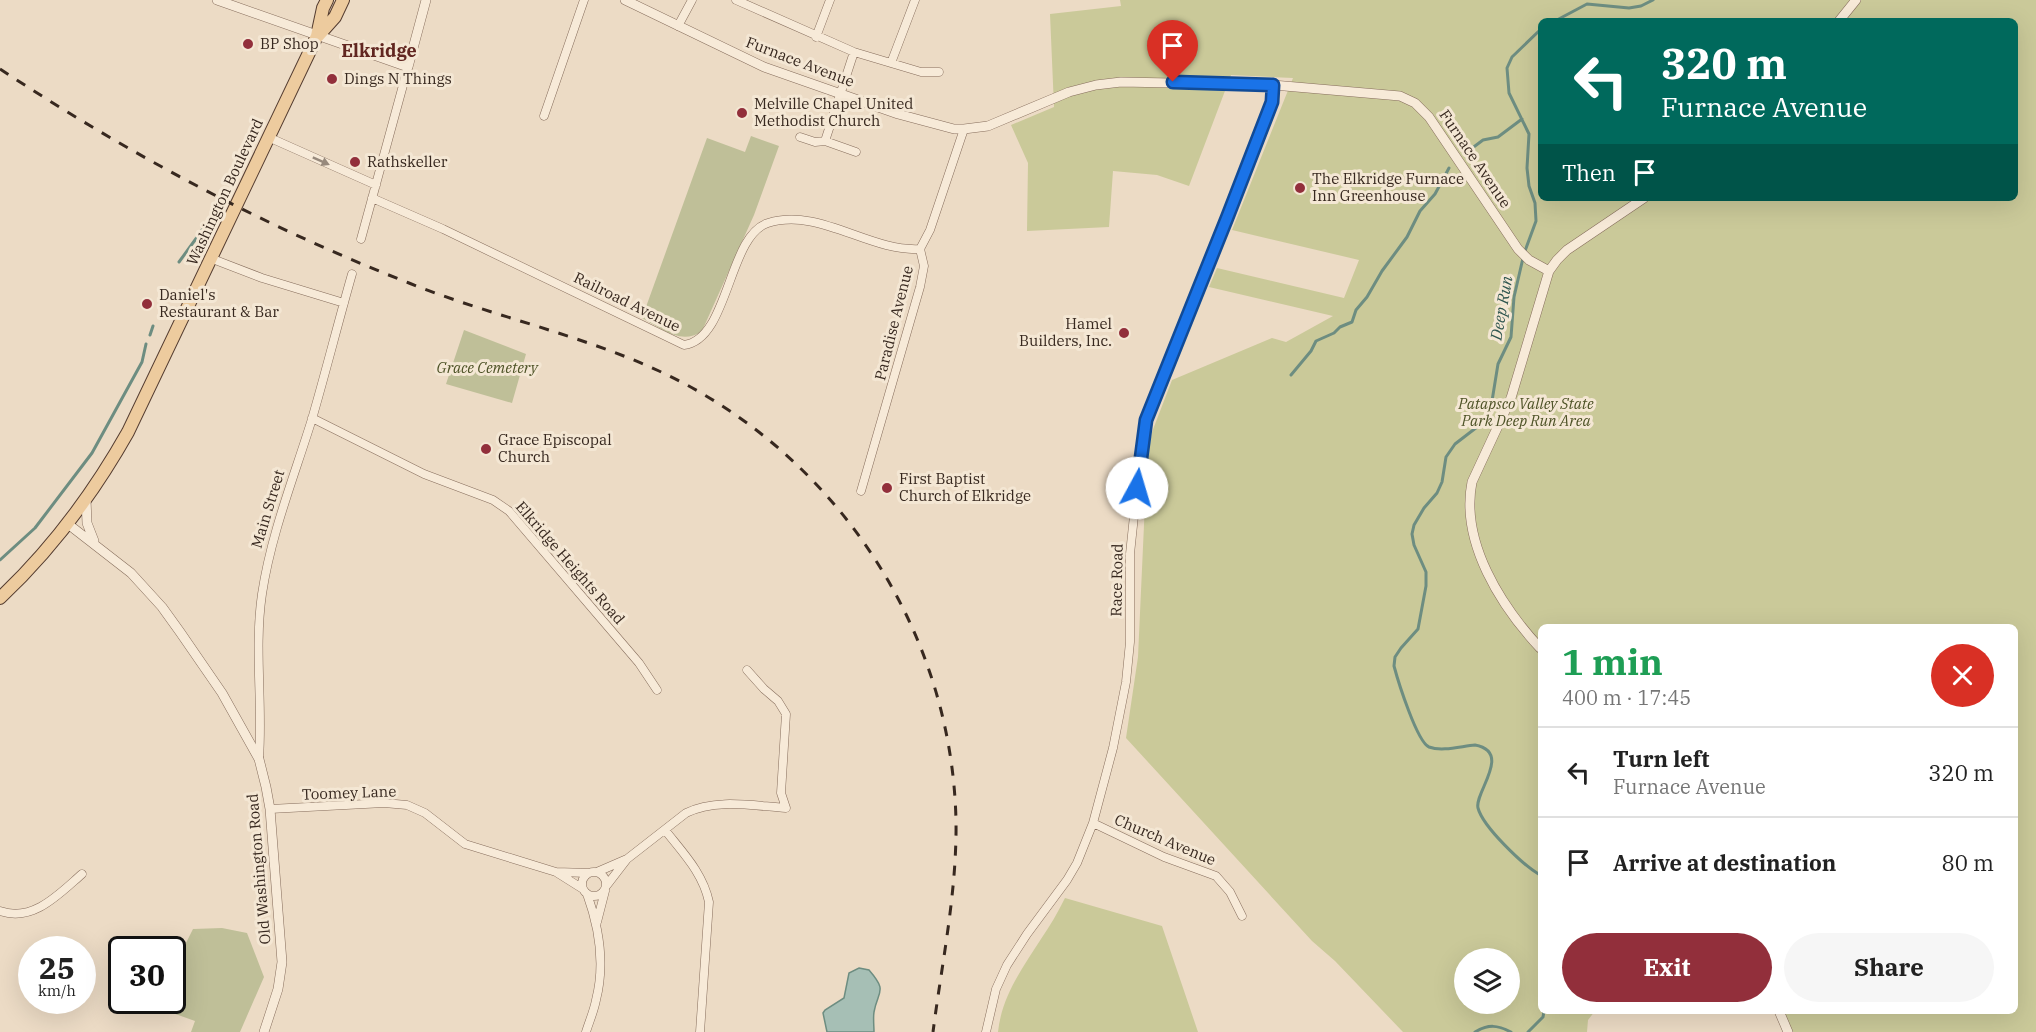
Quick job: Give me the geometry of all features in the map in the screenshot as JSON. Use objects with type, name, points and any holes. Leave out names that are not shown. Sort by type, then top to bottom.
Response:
[{"type":"main road","name":"Washington Boulevard","points":[[0,598],[68,524],[128,432],[317,36],[327,0]]},
{"type":"main road","name":"Washington Boulevard","points":[[317,36],[335,17],[343,0]]},
{"type":"street","points":[[218,0],[408,67]]},
{"type":"street","points":[[361,239],[426,0]]},
{"type":"street","points":[[544,116],[584,0]]},
{"type":"street","name":"Furnace Avenue","points":[[625,0],[764,67],[925,122],[964,129],[998,123],[1056,97],[1105,83],[1273,85],[1400,96],[1415,103],[1435,125],[1518,249],[1529,260],[1549,271]]},
{"type":"street","points":[[678,26],[692,0]]},
{"type":"street","points":[[736,0],[854,52],[921,72],[939,72]]},
{"type":"street","points":[[816,37],[830,0]]},
{"type":"street","points":[[891,63],[915,0]]},
{"type":"street","points":[[1841,18],[1856,0]]},
{"type":"street","points":[[825,141],[854,52]]},
{"type":"street","name":"Race Road","points":[[986,1032],[996,990],[1007,965],[1067,880],[1077,863],[1093,823],[1113,748],[1126,682],[1130,642],[1130,554],[1143,430],[1272,102],[1273,85]]},
{"type":"street","name":"Paradise Avenue","points":[[861,491],[920,287],[924,266],[920,249],[930,230],[964,129]]},
{"type":"street","points":[[268,137],[376,185]]},
{"type":"street","points":[[800,137],[815,142],[825,141],[856,152]]},
{"type":"street","name":"Railroad Avenue","points":[[372,198],[435,225],[684,345],[696,342],[709,330],[748,242],[758,228],[765,224],[784,221],[813,222],[889,247],[920,249]]},
{"type":"street","points":[[1538,646],[1515,620],[1498,594],[1475,541],[1471,526],[1470,496],[1476,474],[1511,398],[1549,271],[1567,250],[1640,201]]},
{"type":"street","points":[[210,258],[262,279],[344,303]]},
{"type":"street","name":"Main Street","points":[[259,759],[261,728],[259,647],[263,588],[276,532],[312,418],[352,274]]},
{"type":"street","name":"Elkridge Heights Road","points":[[312,418],[418,472],[498,502],[509,511],[581,594],[639,663],[657,690]]},
{"type":"street","points":[[86,499],[87,523],[95,543]]},
{"type":"street","name":"Old Washington Road","points":[[68,524],[131,573],[162,607],[222,693],[259,759],[270,810],[282,962],[278,989],[264,1032]]},
{"type":"street","points":[[585,892],[597,896],[627,859],[686,813],[707,805],[786,808],[781,793],[786,714],[778,701],[747,670]]},
{"type":"street","name":"Toomey Lane","points":[[270,810],[384,803],[407,805],[425,813],[465,844],[556,872],[593,872]]},
{"type":"street","name":"Church Avenue","points":[[1093,823],[1164,856],[1216,876],[1230,892],[1242,916]]},
{"type":"street","points":[[665,830],[698,870],[707,890],[709,902],[700,1032]]},
{"type":"street","points":[[586,1032],[597,999],[599,947],[597,922],[585,892],[584,878],[593,872],[627,859]]},
{"type":"street","name":"Toomey Lane","points":[[556,872],[585,892]]},
{"type":"street","points":[[593,872],[603,875],[606,887],[597,922]]},
{"type":"street","points":[[0,911],[14,914],[40,908],[82,874]]},
{"type":"street","points":[[1780,1014],[1788,1032]]},
{"type":"green space","name":"Patapsco Valley State Park Deep Run Area","points":[[1120,0],[2036,0],[2036,1032],[1789,1032],[1781,1014],[2018,1014],[2018,624],[1538,624],[1538,1014],[1593,1014],[1588,1020],[1587,1032],[1403,1032],[1335,961],[1312,941],[1126,738],[1138,657],[1147,459],[1152,432],[1172,380],[1272,338],[1286,342],[1333,316],[1209,287],[1217,268],[1344,298],[1359,260],[1232,230],[1293,78],[1231,75],[1189,186],[1157,175],[1113,171],[1109,227],[1027,231],[1028,163],[1011,125],[1054,107],[1050,14],[1121,6]]},
{"type":"green space","points":[[751,136],[779,146],[754,215],[702,331],[686,337],[671,334],[642,318],[707,138],[745,152]]},
{"type":"green space","name":"Grace Cemetery","points":[[464,330],[526,354],[512,403],[446,384]]},
{"type":"green space","points":[[1065,898],[1162,926],[1198,1032],[998,1032],[1008,994]]},
{"type":"green space","points":[[222,928],[247,933],[264,977],[240,1032],[191,1032],[195,1021],[175,1014],[186,1014],[186,943],[193,929]]},
{"type":"shaded area","points":[[859,968],[869,970],[880,987],[874,1012],[874,1032],[827,1032],[823,1013],[844,998],[849,973]]},
{"type":"waterway","name":"Deep Run","points":[[1561,18],[1587,4],[1629,8],[1641,6],[1653,0]]},
{"type":"waterway","name":"Deep Run","points":[[1525,251],[1536,221],[1535,203],[1529,186],[1527,168],[1529,134],[1509,93],[1507,68],[1512,57],[1538,32]]},
{"type":"waterway","points":[[1467,152],[1483,140],[1498,137],[1522,119]]},
{"type":"waterway","points":[[1291,375],[1311,351],[1316,341],[1352,322],[1356,310],[1407,237],[1420,211],[1435,194],[1449,168]]},
{"type":"waterway","points":[[179,262],[203,229]]},
{"type":"waterway","name":"Deep Run","points":[[1523,258],[1514,297],[1511,337],[1498,364],[1487,416],[1481,424],[1455,444],[1446,457],[1442,482],[1437,493],[1424,508],[1414,525],[1412,534],[1414,545],[1426,572],[1426,586],[1418,629],[1395,657],[1394,666],[1409,710],[1424,743],[1429,747],[1440,749],[1475,745],[1486,749],[1491,756],[1492,764],[1478,801],[1481,816],[1505,845],[1538,874]]},
{"type":"waterway","points":[[150,335],[153,326]]},
{"type":"waterway","points":[[0,560],[35,528],[92,453],[142,362],[146,344]]},
{"type":"waterway","name":"Deep Run","points":[[1528,1032],[1544,1014]]},
{"type":"waterway","name":"Deep Run","points":[[1475,1032],[1493,1026],[1511,1032]]},
{"type":"railway","points":[[0,69],[148,159],[302,238],[440,295],[598,346],[659,371],[722,406],[779,448],[829,498],[872,554],[906,615],[933,681],[949,750],[956,821],[956,848],[952,901],[933,1032]]},
{"type":"place","name":"BP Shop","points":[[248,44]]},
{"type":"place","name":"Dings N Things","points":[[332,79]]},
{"type":"place","name":"Melville Chapel United Methodist Church","points":[[742,113]]},
{"type":"place","name":"Rathskeller","points":[[355,162]]},
{"type":"place","name":"The Elkridge Furnace Inn Greenhouse","points":[[1300,188]]},
{"type":"place","name":"Daniel's Restaurant & Bar","points":[[147,304]]},
{"type":"place","name":"Hamel Builders, Inc.","points":[[1124,333]]},
{"type":"place","name":"Grace Episcopal Church","points":[[486,449]]},
{"type":"place","name":"First Baptist Church of Elkridge","points":[[887,488]]},
{"type":"district","name":"Elkridge","points":[[379,51]]},
{"type":"route","points":[[1137,488],[1146,420],[1272,102],[1273,85],[1173,82]]}]
